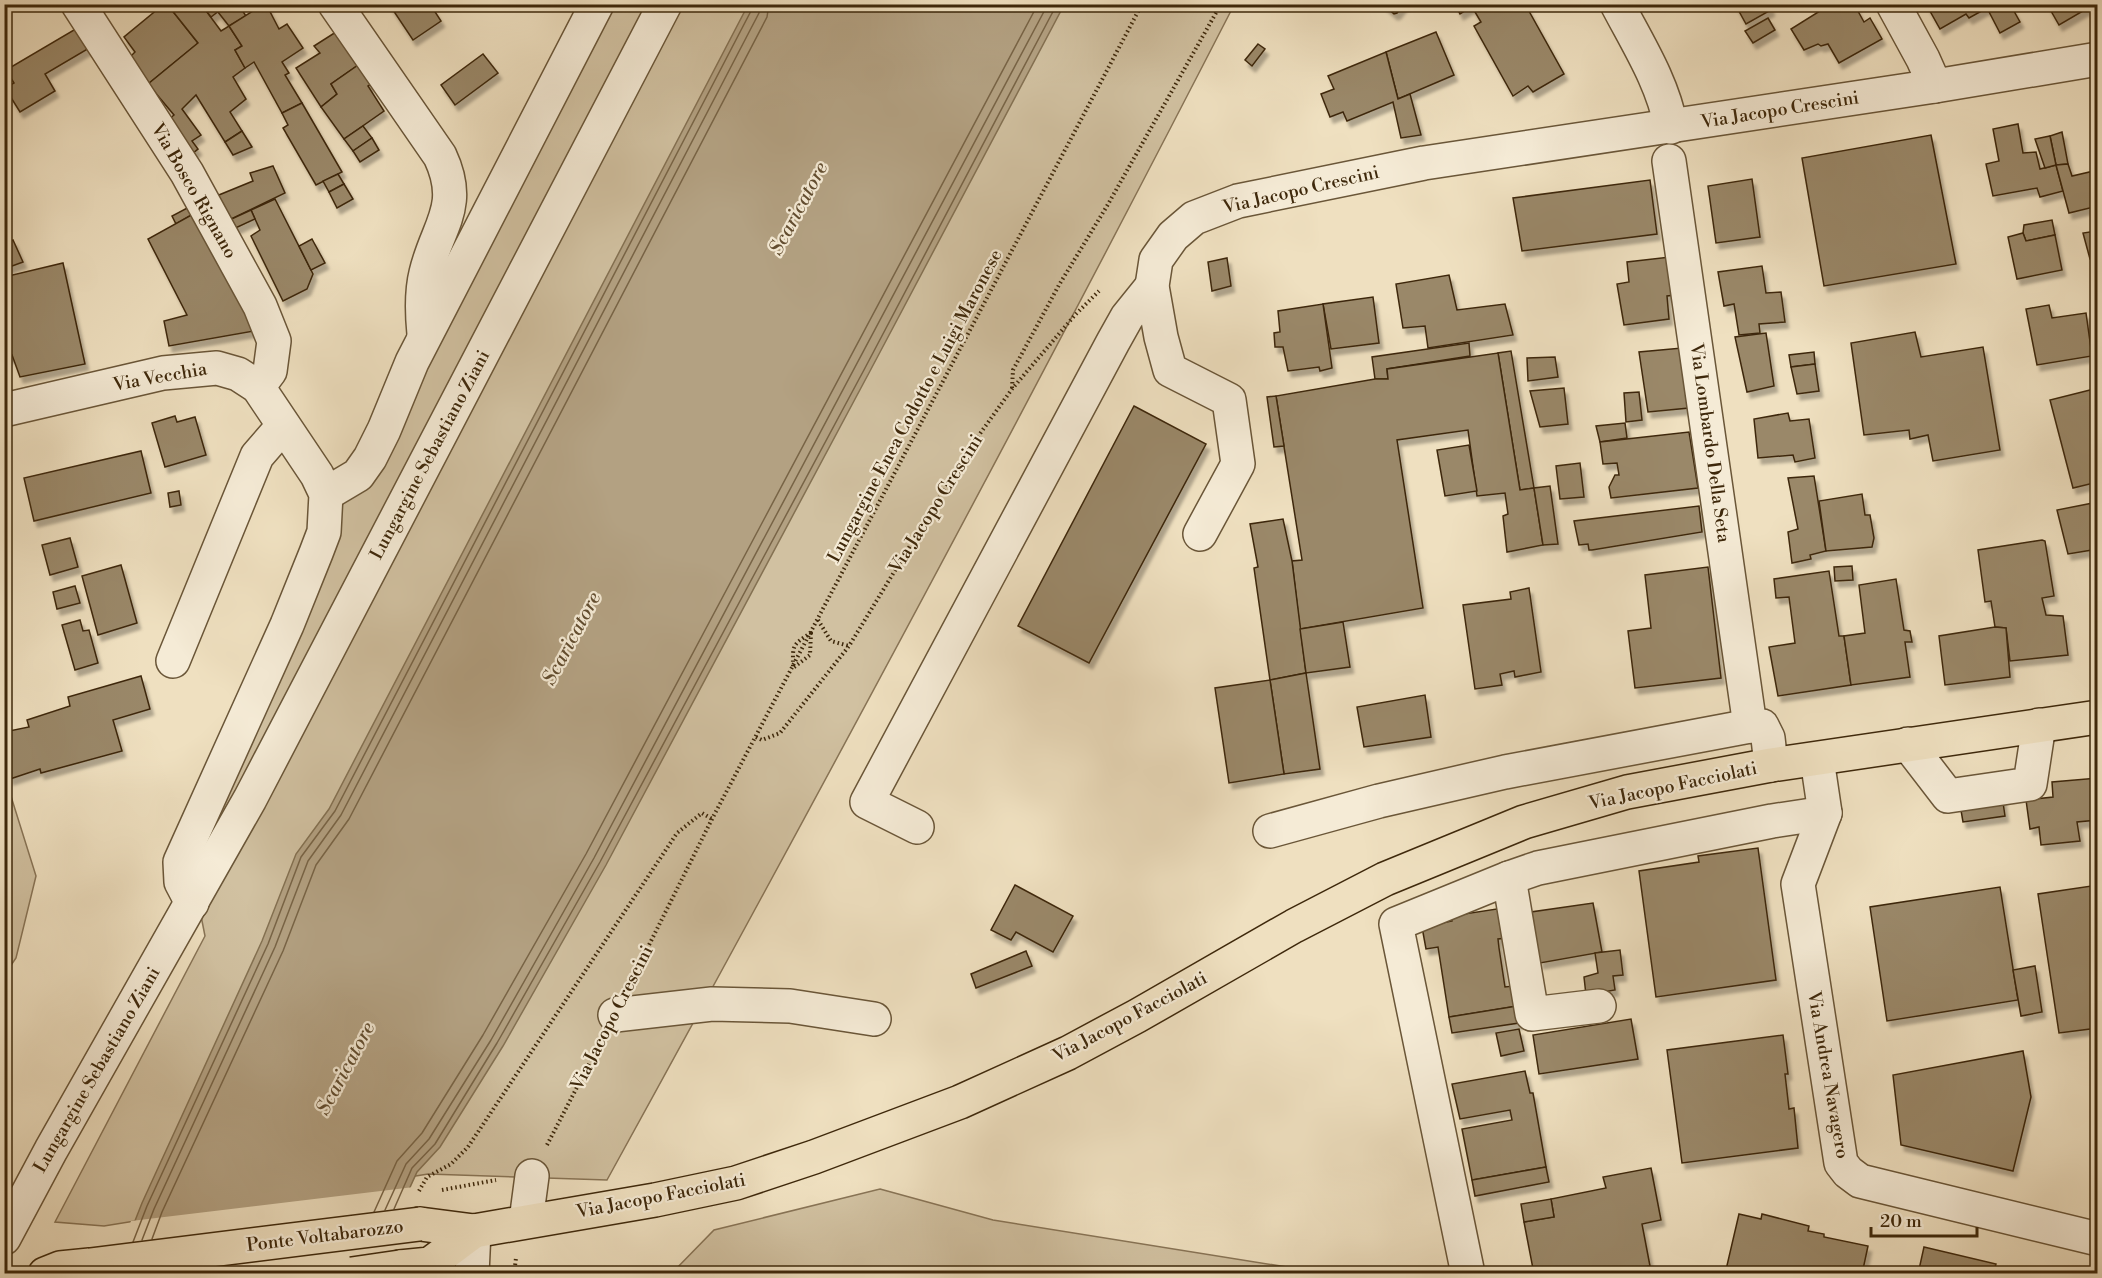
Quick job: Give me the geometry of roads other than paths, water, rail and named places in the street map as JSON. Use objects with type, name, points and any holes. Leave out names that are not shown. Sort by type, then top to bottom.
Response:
[{"type":"main road","name":"Via Jacopo Facciolati","points":[[474,1231],[707,1190],[765,1174],[814,1157],[960,1102],[1068,1053],[1294,926],[1385,879],[1441,854],[1524,822],[1627,792],[1771,765],[2097,717]]},
{"type":"main road","name":"Ponte Voltabarozzo","points":[[65,1269],[420,1224],[474,1231]]},
{"type":"main road","points":[[352,1274],[430,1264],[474,1231]]},
{"type":"street","name":"Via Bosco Rignano","points":[[78,4],[187,173],[260,306],[274,341],[270,371],[258,387]]},
{"type":"street","points":[[335,4],[440,156],[447,171],[451,190],[446,218],[426,273],[422,308],[424,339]]},
{"type":"street","points":[[192,903],[181,882],[180,862],[287,625],[316,553],[324,532],[326,494],[358,475],[370,458],[412,362],[597,4]]},
{"type":"street","name":"Lungargine Sebastiano Ziani","points":[[4,1238],[51,1150],[250,799],[665,4]]},
{"type":"street","points":[[1617,4],[1659,86],[1667,105],[1671,127]]},
{"type":"street","points":[[1893,4],[1923,59],[1935,87]]},
{"type":"street","name":"Via Jacopo Crescini","points":[[917,827],[867,802],[1113,342],[1173,236],[1194,218],[1238,201],[1424,163],[1935,87],[2097,59]]},
{"type":"street","name":"Via Lombardo Della Seta","points":[[1669,161],[1750,726]]},
{"type":"street","points":[[1154,273],[1161,337],[1170,370],[1229,400],[1238,464],[1200,534]]},
{"type":"street","name":"Via Vecchia","points":[[4,410],[163,373],[217,368],[238,374],[258,387],[317,475],[326,494]]},
{"type":"street","points":[[173,662],[257,456],[283,426]]},
{"type":"street","points":[[1908,744],[1948,796],[1983,791],[2030,784],[2039,725]]},
{"type":"street","points":[[1270,831],[1378,801],[1505,772],[1750,726]]},
{"type":"street","name":"Via Jacopo Facciolati","points":[[1750,726],[1762,726],[1768,738],[1771,765]]},
{"type":"street","points":[[1468,1274],[1396,924],[1538,868],[1772,821],[1825,813],[1816,759]]},
{"type":"street","name":"Via Andrea Navagero","points":[[1825,813],[1798,884],[1841,1163],[1860,1181],[2097,1239]]},
{"type":"street","points":[[1509,878],[1532,1014],[1599,1006]]},
{"type":"street","points":[[615,1015],[712,1004],[790,1006],[874,1019]]},
{"type":"street","points":[[526,1221],[532,1176]]},
{"type":"street","points":[[472,1274],[474,1231]]},
{"type":"water","name":"Scaricatore","points":[[748,5],[1064,5],[606,865],[503,1046],[440,1147],[417,1172],[371,1273],[114,1274],[142,1203],[262,941],[296,854],[329,809]]}]
